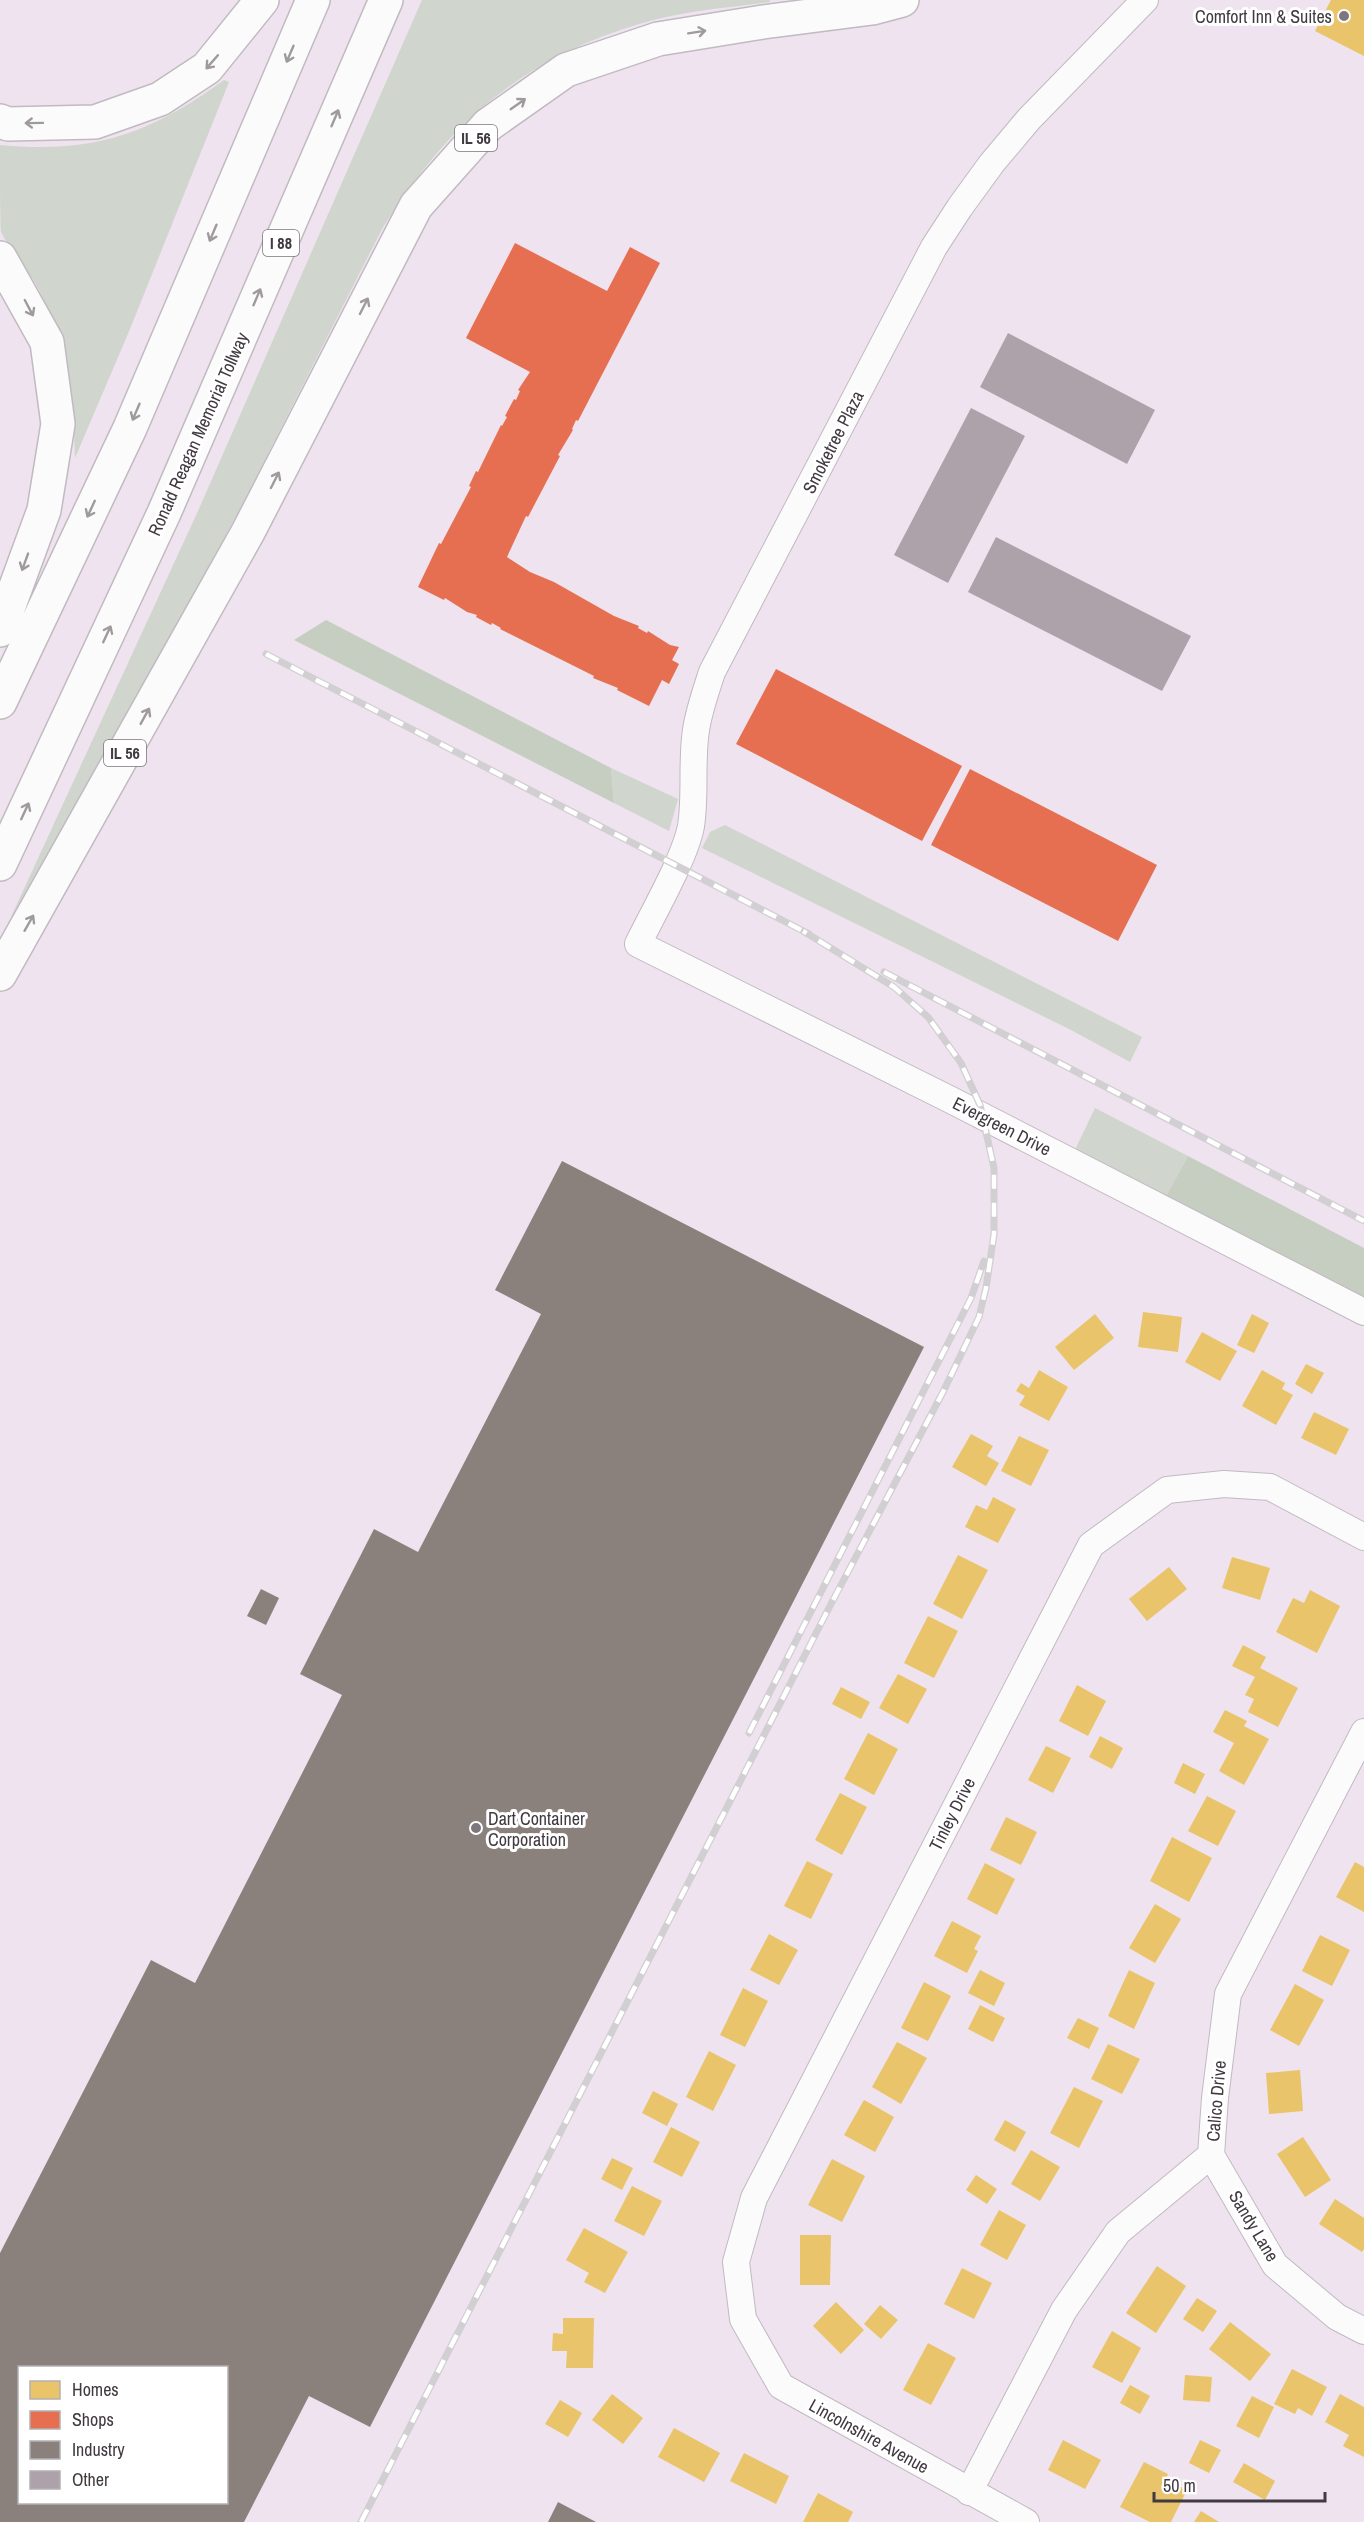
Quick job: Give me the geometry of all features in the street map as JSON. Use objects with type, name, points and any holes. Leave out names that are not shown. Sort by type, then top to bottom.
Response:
[{"type":"highway","points":[[0,121],[8,124],[95,122],[160,99],[207,68],[262,0]]},
{"type":"highway","points":[[0,702],[130,428],[313,0]]},
{"type":"highway","name":"Ronald Reagan Memorial Tollway","points":[[0,864],[164,513],[386,0]]},
{"type":"highway","name":"IL 56","points":[[0,974],[248,531],[416,206],[488,125],[566,70],[658,39],[872,8],[902,0]]},
{"type":"highway","points":[[0,258],[47,342],[58,424],[44,510],[0,630]]},
{"type":"street","name":"Smoketree Plaza","points":[[638,944],[676,865],[690,829],[696,730],[712,672],[934,247],[986,172],[1029,119],[1145,0]]},
{"type":"street","name":"Evergreen Drive","points":[[638,944],[958,1104],[1364,1312]]},
{"type":"street","name":"Tinley Drive","points":[[743,2319],[736,2262],[754,2198],[1091,1545],[1167,1490],[1224,1484],[1270,1487],[1364,1537]]},
{"type":"street","name":"Calico Drive","points":[[969,2492],[1064,2310],[1118,2232],[1211,2155],[1215,2098],[1228,1994],[1364,1732]]},
{"type":"street","name":"Sandy Lane","points":[[1211,2155],[1275,2265],[1337,2317],[1364,2331]]},
{"type":"street","name":"Lincolnshire Avenue","points":[[743,2319],[781,2386],[1026,2522]]},
{"type":"shaded area","points":[[422,0],[770,0],[770,2],[704,10],[639,24],[558,56],[523,77],[490,101],[460,128],[433,158],[382,229],[242,505],[16,920],[11,917],[198,511]]},
{"type":"shaded area","points":[[224,80],[229,82],[130,329],[75,458],[71,394],[57,333],[37,286],[1,232],[0,145],[64,146],[92,143],[119,136],[145,127],[171,114]]},
{"type":"shaded area","points":[[326,620],[611,768],[614,803],[294,640]]},
{"type":"shaded area","points":[[611,768],[678,799],[669,831],[614,803]]},
{"type":"shaded area","points":[[725,825],[1142,1037],[1130,1062],[1071,1030],[702,848],[710,832]]},
{"type":"shaded area","points":[[1095,1108],[1188,1156],[1165,1198],[1074,1152]]},
{"type":"shaded area","points":[[1188,1156],[1364,1248],[1364,1298],[1165,1198]]},
{"type":"building: Homes","name":"Comfort Inn & Suites","points":[[1331,0],[1364,0],[1364,56],[1315,31]]},
{"type":"building: Homes","points":[[1143,1312],[1182,1317],[1178,1352],[1138,1347]]},
{"type":"building: Homes","points":[[1095,1314],[1114,1338],[1074,1370],[1055,1347]]},
{"type":"building: Homes","points":[[1252,1314],[1269,1323],[1254,1353],[1237,1345]]},
{"type":"building: Homes","points":[[1202,1332],[1237,1351],[1220,1381],[1185,1362]]},
{"type":"building: Homes","points":[[1306,1364],[1324,1373],[1312,1394],[1295,1384]]},
{"type":"building: Homes","points":[[1039,1370],[1068,1387],[1049,1421],[1019,1405],[1025,1396],[1016,1391],[1021,1383],[1029,1388]]},
{"type":"building: Homes","points":[[1262,1370],[1285,1383],[1282,1389],[1293,1395],[1276,1425],[1242,1406]]},
{"type":"building: Homes","points":[[1314,1412],[1349,1429],[1336,1455],[1301,1438]]},
{"type":"building: Homes","points":[[971,1434],[993,1446],[987,1456],[999,1463],[986,1486],[952,1467]]},
{"type":"building: Homes","points":[[1019,1436],[1049,1450],[1031,1486],[1001,1471]]},
{"type":"building: Homes","points":[[993,1497],[1016,1509],[998,1543],[965,1527],[976,1505],[987,1510]]},
{"type":"building: Homes","points":[[958,1555],[988,1570],[962,1619],[933,1604]]},
{"type":"building: Homes","points":[[1232,1557],[1270,1568],[1260,1600],[1222,1588]]},
{"type":"building: Homes","points":[[1169,1567],[1187,1589],[1147,1621],[1129,1599]]},
{"type":"building: Homes","points":[[1310,1590],[1340,1606],[1317,1653],[1276,1632],[1293,1598],[1304,1603]]},
{"type":"building: Homes","points":[[928,1616],[958,1631],[934,1678],[904,1663]]},
{"type":"building: Homes","points":[[1243,1645],[1266,1657],[1260,1668],[1298,1688],[1278,1727],[1248,1712],[1254,1699],[1245,1695],[1255,1677],[1232,1666]]},
{"type":"building: Homes","points":[[898,1674],[927,1689],[908,1724],[879,1708]]},
{"type":"building: Homes","points":[[1077,1685],[1106,1701],[1088,1736],[1059,1721]]},
{"type":"building: Homes","points":[[841,1687],[870,1702],[861,1719],[832,1704]]},
{"type":"building: Homes","points":[[1225,1710],[1247,1721],[1244,1726],[1269,1739],[1244,1785],[1219,1771],[1234,1743],[1213,1732]]},
{"type":"building: Homes","points":[[868,1733],[898,1749],[874,1795],[844,1779]]},
{"type":"building: Homes","points":[[1100,1736],[1123,1748],[1112,1769],[1089,1757]]},
{"type":"building: Homes","points":[[1046,1746],[1071,1758],[1053,1793],[1028,1780]]},
{"type":"building: Homes","points":[[1183,1763],[1205,1774],[1195,1794],[1174,1783]]},
{"type":"building: Homes","points":[[840,1793],[867,1807],[842,1855],[815,1840]]},
{"type":"building: Homes","points":[[1207,1796],[1236,1811],[1218,1846],[1188,1831]]},
{"type":"building: Homes","points":[[1006,1817],[1037,1832],[1021,1865],[990,1850]]},
{"type":"building: Homes","points":[[1172,1837],[1212,1858],[1189,1902],[1150,1881]]},
{"type":"building: Homes","points":[[807,1861],[833,1874],[811,1919],[784,1906]]},
{"type":"building: Homes","points":[[1355,1862],[1364,1867],[1364,1912],[1336,1897]]},
{"type":"building: Homes","points":[[985,1863],[1015,1879],[997,1915],[967,1899]]},
{"type":"building: Homes","points":[[1155,1904],[1181,1919],[1155,1963],[1129,1948]]},
{"type":"building: Homes","points":[[952,1921],[981,1936],[974,1949],[978,1951],[967,1973],[934,1956]]},
{"type":"building: Homes","points":[[769,1934],[798,1950],[779,1985],[750,1970]]},
{"type":"building: Homes","points":[[1320,1935],[1350,1950],[1332,1986],[1302,1971]]},
{"type":"building: Homes","points":[[980,1970],[1005,1983],[994,2006],[968,1993]]},
{"type":"building: Homes","points":[[1129,1970],[1155,1983],[1134,2029],[1108,2016]]},
{"type":"building: Homes","points":[[924,1982],[951,1996],[928,2041],[901,2028]]},
{"type":"building: Homes","points":[[1295,1984],[1324,2000],[1299,2046],[1270,2030]]},
{"type":"building: Homes","points":[[743,1988],[768,2001],[745,2047],[720,2035]]},
{"type":"building: Homes","points":[[980,2005],[1005,2018],[993,2042],[968,2029]]},
{"type":"building: Homes","points":[[1078,2018],[1099,2028],[1089,2049],[1067,2038]]},
{"type":"building: Homes","points":[[897,2042],[927,2058],[901,2104],[872,2087]]},
{"type":"building: Homes","points":[[1108,2044],[1140,2059],[1122,2094],[1091,2079]]},
{"type":"building: Homes","points":[[709,2051],[736,2065],[713,2111],[686,2097]]},
{"type":"building: Homes","points":[[1300,2070],[1303,2111],[1269,2114],[1266,2073]]},
{"type":"building: Homes","points":[[1074,2087],[1103,2101],[1079,2148],[1050,2133]]},
{"type":"building: Homes","points":[[653,2091],[678,2104],[667,2126],[642,2113]]},
{"type":"building: Homes","points":[[864,2100],[894,2117],[875,2152],[844,2135]]},
{"type":"building: Homes","points":[[1005,2120],[1026,2132],[1015,2152],[994,2140]]},
{"type":"building: Homes","points":[[671,2127],[700,2142],[682,2177],[653,2162]]},
{"type":"building: Homes","points":[[1303,2137],[1331,2180],[1305,2197],[1277,2154]]},
{"type":"building: Homes","points":[[1031,2150],[1060,2167],[1040,2201],[1011,2184]]},
{"type":"building: Homes","points":[[612,2158],[633,2168],[622,2190],[601,2179]]},
{"type":"building: Homes","points":[[832,2159],[865,2176],[842,2222],[808,2205]]},
{"type":"building: Homes","points":[[976,2175],[997,2189],[987,2204],[966,2190]]},
{"type":"building: Homes","points":[[632,2186],[662,2201],[644,2236],[614,2221]]},
{"type":"building: Homes","points":[[1335,2199],[1364,2218],[1364,2249],[1362,2252],[1319,2224]]},
{"type":"building: Homes","points":[[999,2210],[1026,2225],[1007,2260],[980,2245]]},
{"type":"building: Homes","points":[[584,2228],[628,2252],[605,2293],[584,2282],[589,2273],[566,2260]]},
{"type":"building: Homes","points":[[800,2235],[831,2235],[830,2285],[800,2285]]},
{"type":"building: Homes","points":[[1157,2266],[1186,2286],[1156,2333],[1126,2313]]},
{"type":"building: Homes","points":[[962,2268],[992,2283],[974,2319],[944,2304]]},
{"type":"building: Homes","points":[[1197,2298],[1217,2311],[1203,2332],[1183,2319]]},
{"type":"building: Homes","points":[[836,2302],[864,2330],[841,2354],[813,2326]]},
{"type":"building: Homes","points":[[880,2305],[898,2320],[881,2339],[864,2324]]},
{"type":"building: Homes","points":[[563,2318],[594,2318],[593,2368],[566,2368],[567,2351],[552,2351],[553,2333],[563,2334]]},
{"type":"building: Homes","points":[[1230,2322],[1271,2354],[1250,2381],[1209,2349]]},
{"type":"building: Homes","points":[[1112,2331],[1141,2348],[1122,2383],[1092,2367]]},
{"type":"building: Homes","points":[[928,2343],[956,2358],[931,2405],[903,2390]]},
{"type":"building: Homes","points":[[1292,2369],[1327,2387],[1312,2416],[1298,2408],[1295,2414],[1274,2404]]},
{"type":"building: Homes","points":[[1185,2375],[1212,2377],[1210,2402],[1183,2400]]},
{"type":"building: Homes","points":[[1130,2385],[1150,2396],[1140,2414],[1120,2403]]},
{"type":"building: Homes","points":[[612,2394],[643,2418],[623,2444],[592,2420]]},
{"type":"building: Homes","points":[[1340,2394],[1364,2407],[1364,2457],[1343,2446],[1349,2435],[1325,2422]]},
{"type":"building: Homes","points":[[1252,2396],[1274,2407],[1259,2438],[1236,2426]]},
{"type":"building: Homes","points":[[560,2400],[582,2413],[568,2437],[545,2424]]},
{"type":"building: Homes","points":[[674,2428],[720,2453],[704,2482],[658,2457]]},
{"type":"building: Homes","points":[[1063,2440],[1101,2460],[1085,2489],[1048,2470]]},
{"type":"building: Homes","points":[[1200,2440],[1221,2450],[1209,2473],[1189,2463]]},
{"type":"building: Homes","points":[[744,2453],[789,2476],[776,2504],[730,2481]]},
{"type":"building: Homes","points":[[1144,2462],[1168,2474],[1166,2479],[1187,2490],[1171,2522],[1150,2522],[1120,2507]]},
{"type":"building: Homes","points":[[1244,2463],[1275,2481],[1265,2500],[1233,2482]]},
{"type":"building: Homes","points":[[818,2493],[853,2512],[848,2522],[803,2522]]},
{"type":"building: Homes","points":[[1201,2511],[1219,2522],[1194,2522]]},
{"type":"building: Shops","points":[[515,243],[607,291],[630,247],[660,263],[578,421],[576,420],[528,517],[526,516],[507,557],[530,572],[554,582],[614,616],[639,626],[638,628],[647,633],[648,631],[670,645],[679,647],[672,660],[679,664],[669,684],[662,680],[649,706],[492,623],[491,625],[445,598],[444,600],[418,587],[439,543],[441,544],[471,487],[469,486],[476,471],[478,472],[514,399],[516,400],[520,391],[518,390],[530,372],[466,338]]},
{"type":"building: Shops","points":[[776,669],[962,766],[922,841],[736,744]]},
{"type":"building: Shops","points":[[970,769],[1157,865],[1118,941],[931,845]]},
{"type":"building: Industry","name":"Dart Container Corporation","points":[[562,1161],[924,1347],[370,2427],[309,2396],[244,2522],[0,2522],[0,2253],[151,1960],[195,1983],[342,1695],[300,1674],[374,1529],[418,1552],[541,1314],[495,1290]]},
{"type":"building: Industry","points":[[261,1589],[279,1598],[266,1625],[247,1616]]},
{"type":"building: Industry","points":[[558,2502],[596,2522],[548,2522]]},
{"type":"building: Other","points":[[1008,333],[1155,410],[1127,464],[980,387]]},
{"type":"building: Other","points":[[971,408],[1025,436],[948,583],[894,555]]},
{"type":"building: Other","points":[[996,537],[1191,636],[1162,691],[968,592]]},
{"type":"railway","points":[[266,654],[809,934]]},
{"type":"railway","points":[[361,2522],[832,1602],[943,1392],[979,1317],[994,1234],[994,1168],[980,1105],[961,1063],[928,1017],[894,987],[803,931]]},
{"type":"railway","points":[[884,972],[1364,1221]]},
{"type":"railway","points":[[749,1733],[971,1298],[984,1261]]},
{"type":"place","name":"Comfort Inn & Suites","points":[[1344,16]]},
{"type":"place","name":"Dart Container Corporation","points":[[476,1828]]}]
